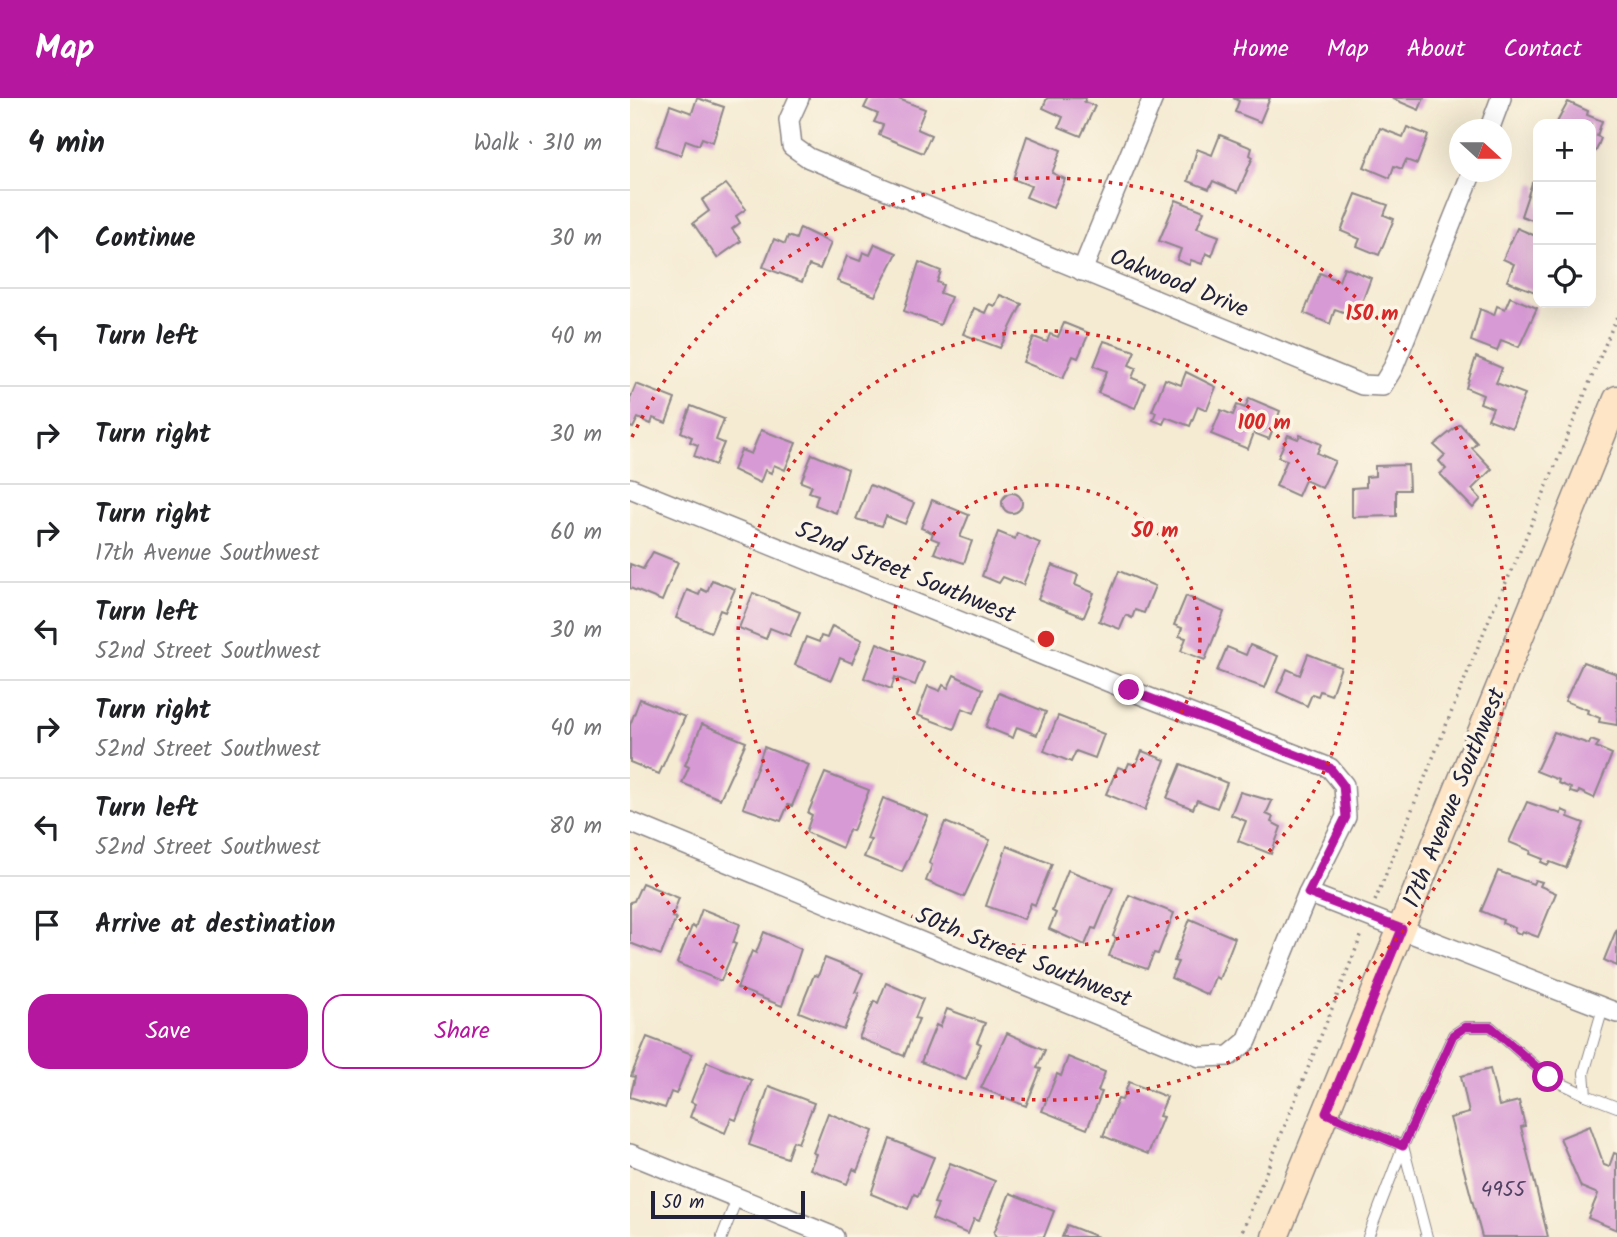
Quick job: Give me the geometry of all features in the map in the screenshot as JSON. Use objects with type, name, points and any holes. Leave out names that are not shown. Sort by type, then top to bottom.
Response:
[{"type":"street","name":"Oakwood Drive","points":[[799,98],[789,120],[792,146],[809,159],[1362,385],[1382,386],[1393,368],[1468,182]]},
{"type":"street","points":[[1082,271],[1153,98]]},
{"type":"street","points":[[1493,119],[1502,98]]},
{"type":"street","name":"17th Avenue Southwest","points":[[1275,1237],[1617,400]]},
{"type":"street","name":"52nd Street Southwest","points":[[630,488],[1330,768],[1343,785],[1346,817],[1308,893]]},
{"type":"street","name":"50th Street Southwest","points":[[630,822],[1200,1057],[1229,1056],[1247,1041],[1308,893]]},
{"type":"street","points":[[1308,893],[1610,1010]]},
{"type":"street","points":[[630,1154],[737,1198],[804,1231],[834,1237]]},
{"type":"lane","points":[[1586,1095],[1584,1073],[1610,1010]]},
{"type":"lane","points":[[1368,1237],[1403,1146],[1453,1035],[1465,1027],[1491,1027],[1548,1077],[1617,1107]]},
{"type":"lane","points":[[1326,1113],[1403,1146]]},
{"type":"lane","points":[[1403,1146],[1427,1237]]},
{"type":"lane","points":[[722,1237],[737,1198]]},
{"type":"path","points":[[1240,1237],[1494,607],[1514,568],[1617,316]]},
{"type":"building","points":[[697,98],[724,107],[713,142],[702,138],[699,145],[686,140],[681,155],[656,146],[670,105],[692,113]]},
{"type":"building","points":[[869,98],[896,98],[925,109],[917,129],[931,135],[923,153],[879,135],[883,125],[874,122],[878,114],[864,108]]},
{"type":"building","points":[[1047,98],[1086,98],[1084,102],[1095,106],[1081,136],[1059,127],[1063,117],[1043,108]]},
{"type":"building","points":[[1233,98],[1270,98],[1260,122],[1235,112],[1239,101]]},
{"type":"building","points":[[1391,98],[1424,98],[1419,110]]},
{"type":"building","points":[[1568,102],[1602,121],[1597,136],[1601,138],[1596,151],[1596,119],[1559,119]]},
{"type":"building","points":[[1407,127],[1428,135],[1417,164],[1406,160],[1402,169],[1394,166],[1390,178],[1364,167],[1380,128],[1403,137]]},
{"type":"building","points":[[1220,135],[1252,148],[1250,155],[1253,157],[1238,192],[1213,181],[1209,189],[1188,181],[1197,149],[1212,155]]},
{"type":"building","points":[[1027,136],[1061,150],[1052,173],[1065,179],[1053,208],[1026,197],[1031,186],[1013,179]]},
{"type":"building","points":[[1532,183],[1533,220],[1521,216]]},
{"type":"building","points":[[726,184],[746,209],[736,216],[740,223],[732,229],[741,241],[717,258],[693,223],[709,211],[702,200]]},
{"type":"building","points":[[1356,194],[1388,205],[1384,215],[1394,219],[1379,255],[1357,246],[1360,239],[1341,231]]},
{"type":"building","points":[[1176,200],[1204,211],[1197,228],[1219,236],[1212,256],[1206,253],[1202,264],[1191,260],[1189,265],[1177,260],[1181,249],[1159,241]]},
{"type":"building","points":[[800,228],[831,243],[820,269],[809,265],[802,282],[763,267],[774,239],[785,244],[788,236],[796,239]]},
{"type":"building","points":[[1517,228],[1533,235],[1533,291],[1507,281],[1514,264],[1503,259]]},
{"type":"building","points":[[875,244],[897,253],[875,296],[837,281],[847,256],[860,261],[863,252],[870,255]]},
{"type":"building","points":[[919,262],[941,271],[937,282],[943,285],[940,293],[951,297],[940,325],[904,311]]},
{"type":"building","points":[[1344,267],[1371,278],[1359,310],[1349,306],[1346,313],[1335,309],[1330,324],[1304,313],[1320,273],[1339,281]]},
{"type":"building","points":[[1000,295],[1022,304],[1000,348],[963,334],[974,308],[985,313],[989,304],[995,306]]},
{"type":"building","points":[[1510,297],[1537,308],[1519,347],[1501,340],[1497,351],[1471,341],[1480,309],[1494,315],[1497,306],[1505,309]]},
{"type":"building","points":[[1064,323],[1089,333],[1078,358],[1073,356],[1063,378],[1023,362],[1034,337],[1047,342],[1050,334],[1058,337]]},
{"type":"building","points":[[1104,341],[1135,351],[1129,365],[1136,368],[1132,378],[1145,383],[1135,408],[1098,393],[1107,371],[1094,366]]},
{"type":"building","points":[[1476,357],[1502,368],[1496,383],[1525,394],[1512,428],[1488,419],[1493,408],[1480,403],[1483,395],[1466,388]]},
{"type":"building","points":[[1186,372],[1216,387],[1207,410],[1198,406],[1190,426],[1166,417],[1163,424],[1153,420],[1156,412],[1152,411],[1165,379],[1181,385]]},
{"type":"building","points":[[636,384],[675,399],[666,423],[653,418],[651,424],[638,418],[633,428],[630,427],[630,399]]},
{"type":"building","points":[[1249,398],[1280,411],[1269,439],[1254,433],[1248,449],[1211,434],[1221,410],[1233,415],[1237,405],[1245,408]]},
{"type":"building","points":[[691,406],[724,419],[716,440],[724,443],[715,465],[694,456],[698,445],[690,442],[692,437],[681,432]]},
{"type":"building","points":[[1460,424],[1477,443],[1472,448],[1492,469],[1472,489],[1481,499],[1473,508],[1440,474],[1446,469],[1439,461],[1445,455],[1434,445]]},
{"type":"building","points":[[761,430],[796,443],[785,470],[774,465],[771,473],[765,470],[760,483],[733,470],[741,450],[751,454]]},
{"type":"building","points":[[1288,435],[1298,439],[1300,435],[1321,444],[1317,453],[1335,461],[1322,488],[1305,480],[1298,496],[1276,486],[1287,460],[1278,457]]},
{"type":"building","points":[[812,454],[848,469],[836,513],[815,505],[818,495],[809,492],[812,486],[801,482]]},
{"type":"building","points":[[1408,465],[1409,490],[1396,490],[1396,516],[1352,517],[1352,488],[1366,487],[1366,477],[1375,476],[1375,466]]},
{"type":"building","points":[[870,485],[914,503],[905,524],[886,516],[882,526],[856,519]]},
{"type":"building","points":[[1012,493],[1019,496],[1022,503],[1019,510],[1012,513],[1005,510],[1002,503],[1005,496]]},
{"type":"building","points":[[932,500],[969,515],[960,537],[972,541],[964,563],[934,553],[939,541],[931,538],[933,533],[921,528]]},
{"type":"building","points":[[998,532],[1015,539],[1017,533],[1040,543],[1023,585],[1003,577],[999,583],[982,576]]},
{"type":"building","points":[[653,552],[678,562],[662,601],[630,588],[630,564],[643,569]]},
{"type":"building","points":[[1052,565],[1078,575],[1075,585],[1094,593],[1084,617],[1038,599]]},
{"type":"building","points":[[1119,571],[1155,586],[1144,613],[1135,610],[1132,618],[1126,615],[1120,629],[1099,621]]},
{"type":"building","points":[[712,580],[735,589],[725,612],[720,610],[711,632],[676,618],[687,590],[699,595],[701,589],[707,592]]},
{"type":"building","points":[[753,593],[800,612],[790,636],[770,628],[766,639],[739,628]]},
{"type":"building","points":[[1186,596],[1224,612],[1205,660],[1181,651],[1186,638],[1179,636],[1182,628],[1174,625]]},
{"type":"building","points":[[832,626],[862,640],[852,663],[840,658],[831,680],[795,665],[806,637],[819,642],[821,636],[827,638]]},
{"type":"building","points":[[877,643],[924,662],[915,685],[895,677],[891,689],[864,678]]},
{"type":"building","points":[[1250,645],[1278,656],[1265,688],[1217,671],[1227,647],[1246,655]]},
{"type":"building","points":[[1308,654],[1341,667],[1331,695],[1320,691],[1318,696],[1312,694],[1307,706],[1277,692],[1287,669],[1300,675]]},
{"type":"building","points":[[1583,662],[1617,674],[1617,725],[1599,722],[1600,718],[1587,713],[1588,710],[1565,701]]},
{"type":"building","points":[[954,675],[983,689],[974,713],[962,708],[954,729],[917,715],[928,686],[940,691],[943,685],[948,688]]},
{"type":"building","points":[[999,693],[1046,712],[1037,735],[1017,727],[1013,738],[986,727]]},
{"type":"building","points":[[640,699],[685,717],[659,774],[630,762],[630,725]]},
{"type":"building","points":[[1058,716],[1104,734],[1095,758],[1076,751],[1071,762],[1044,751]]},
{"type":"building","points":[[702,724],[746,742],[720,799],[682,783],[689,767],[685,765]]},
{"type":"building","points":[[1554,732],[1589,744],[1591,740],[1599,743],[1596,747],[1612,754],[1594,798],[1579,791],[1578,794],[1570,792],[1571,788],[1558,783],[1559,780],[1536,771]]},
{"type":"building","points":[[764,747],[809,765],[792,806],[788,805],[781,821],[743,808]]},
{"type":"building","points":[[1142,751],[1165,760],[1145,810],[1106,794],[1118,767],[1126,770],[1129,763],[1136,765]]},
{"type":"building","points":[[1181,764],[1227,783],[1217,808],[1197,800],[1193,809],[1167,798]]},
{"type":"building","points":[[825,773],[869,790],[853,831],[849,830],[842,848],[806,832],[812,815],[808,813]]},
{"type":"building","points":[[1240,792],[1272,801],[1266,814],[1273,817],[1271,822],[1281,827],[1271,854],[1238,841],[1246,821],[1231,815]]},
{"type":"building","points":[[883,798],[928,816],[902,872],[864,857],[871,840],[867,839]]},
{"type":"building","points":[[1527,802],[1561,814],[1562,810],[1569,813],[1568,817],[1584,823],[1566,868],[1550,862],[1548,865],[1541,862],[1543,859],[1530,854],[1531,851],[1509,842]]},
{"type":"building","points":[[945,822],[990,840],[964,897],[926,881],[932,865],[929,863]]},
{"type":"building","points":[[1007,846],[1052,864],[1035,905],[1031,903],[1024,919],[986,906]]},
{"type":"building","points":[[1068,870],[1113,888],[1096,929],[1092,928],[1085,945],[1049,929],[1056,913],[1052,911]]},
{"type":"building","points":[[1498,871],[1533,884],[1535,880],[1542,882],[1540,886],[1556,893],[1538,937],[1522,931],[1520,934],[1514,931],[1515,928],[1502,923],[1503,920],[1481,911]]},
{"type":"building","points":[[642,883],[679,898],[672,917],[676,918],[661,955],[630,943],[630,902],[634,901]]},
{"type":"building","points":[[1129,895],[1174,913],[1158,954],[1154,953],[1147,969],[1109,956],[1116,938],[1113,936]]},
{"type":"building","points":[[702,909],[740,924],[733,943],[736,944],[721,981],[677,963]]},
{"type":"building","points":[[1190,919],[1235,938],[1219,979],[1215,977],[1208,995],[1171,978],[1178,962],[1174,961]]},
{"type":"building","points":[[1617,928],[1617,966],[1604,960]]},
{"type":"building","points":[[764,932],[801,949],[782,1006],[737,988],[752,951],[756,953]]},
{"type":"building","points":[[825,958],[863,973],[855,992],[859,993],[844,1030],[799,1012],[814,975],[818,976]]},
{"type":"building","points":[[886,983],[923,999],[915,1018],[919,1019],[904,1056],[859,1038],[874,1001],[878,1003]]},
{"type":"building","points":[[947,1009],[985,1023],[977,1042],[981,1044],[966,1080],[921,1062],[936,1025],[940,1027]]},
{"type":"building","points":[[1007,1033],[1045,1050],[1037,1068],[1041,1069],[1026,1106],[981,1088]]},
{"type":"building","points":[[647,1037],[692,1054],[676,1094],[671,1092],[665,1108],[630,1097],[635,1077],[631,1076]]},
{"type":"building","points":[[1068,1057],[1105,1072],[1098,1091],[1102,1092],[1087,1129],[1042,1111],[1057,1074],[1061,1076]]},
{"type":"building","points":[[707,1062],[752,1080],[736,1120],[731,1118],[725,1133],[690,1117],[695,1104],[691,1102]]},
{"type":"building","points":[[1490,1069],[1499,1106],[1519,1101],[1525,1126],[1521,1127],[1548,1237],[1482,1237],[1450,1118],[1469,1113],[1461,1076]]},
{"type":"building","points":[[1129,1082],[1167,1097],[1159,1116],[1163,1117],[1148,1154],[1103,1136],[1118,1099],[1122,1100]]},
{"type":"building","points":[[769,1086],[814,1103],[798,1143],[793,1141],[787,1158],[749,1145]]},
{"type":"building","points":[[828,1113],[873,1131],[857,1171],[853,1169],[847,1184],[810,1169]]},
{"type":"building","points":[[1590,1126],[1604,1165],[1609,1167],[1614,1153],[1617,1154],[1617,1230],[1588,1218],[1598,1194],[1581,1187],[1560,1138]]},
{"type":"building","points":[[890,1139],[934,1157],[918,1196],[914,1194],[908,1209],[871,1194]]},
{"type":"building","points":[[950,1163],[995,1181],[979,1221],[974,1219],[968,1234],[932,1219],[938,1204],[934,1203]]},
{"type":"building","points":[[1010,1193],[1054,1211],[1044,1237],[996,1237],[994,1233]]},
{"type":"building","points":[[1067,1225],[1098,1237],[1062,1237]]},
{"type":"route","points":[[1129,690],[1330,768],[1343,785],[1346,817],[1308,893],[1402,929],[1326,1113],[1403,1146],[1453,1035],[1465,1027],[1491,1027],[1515,1045],[1548,1077]]}]
